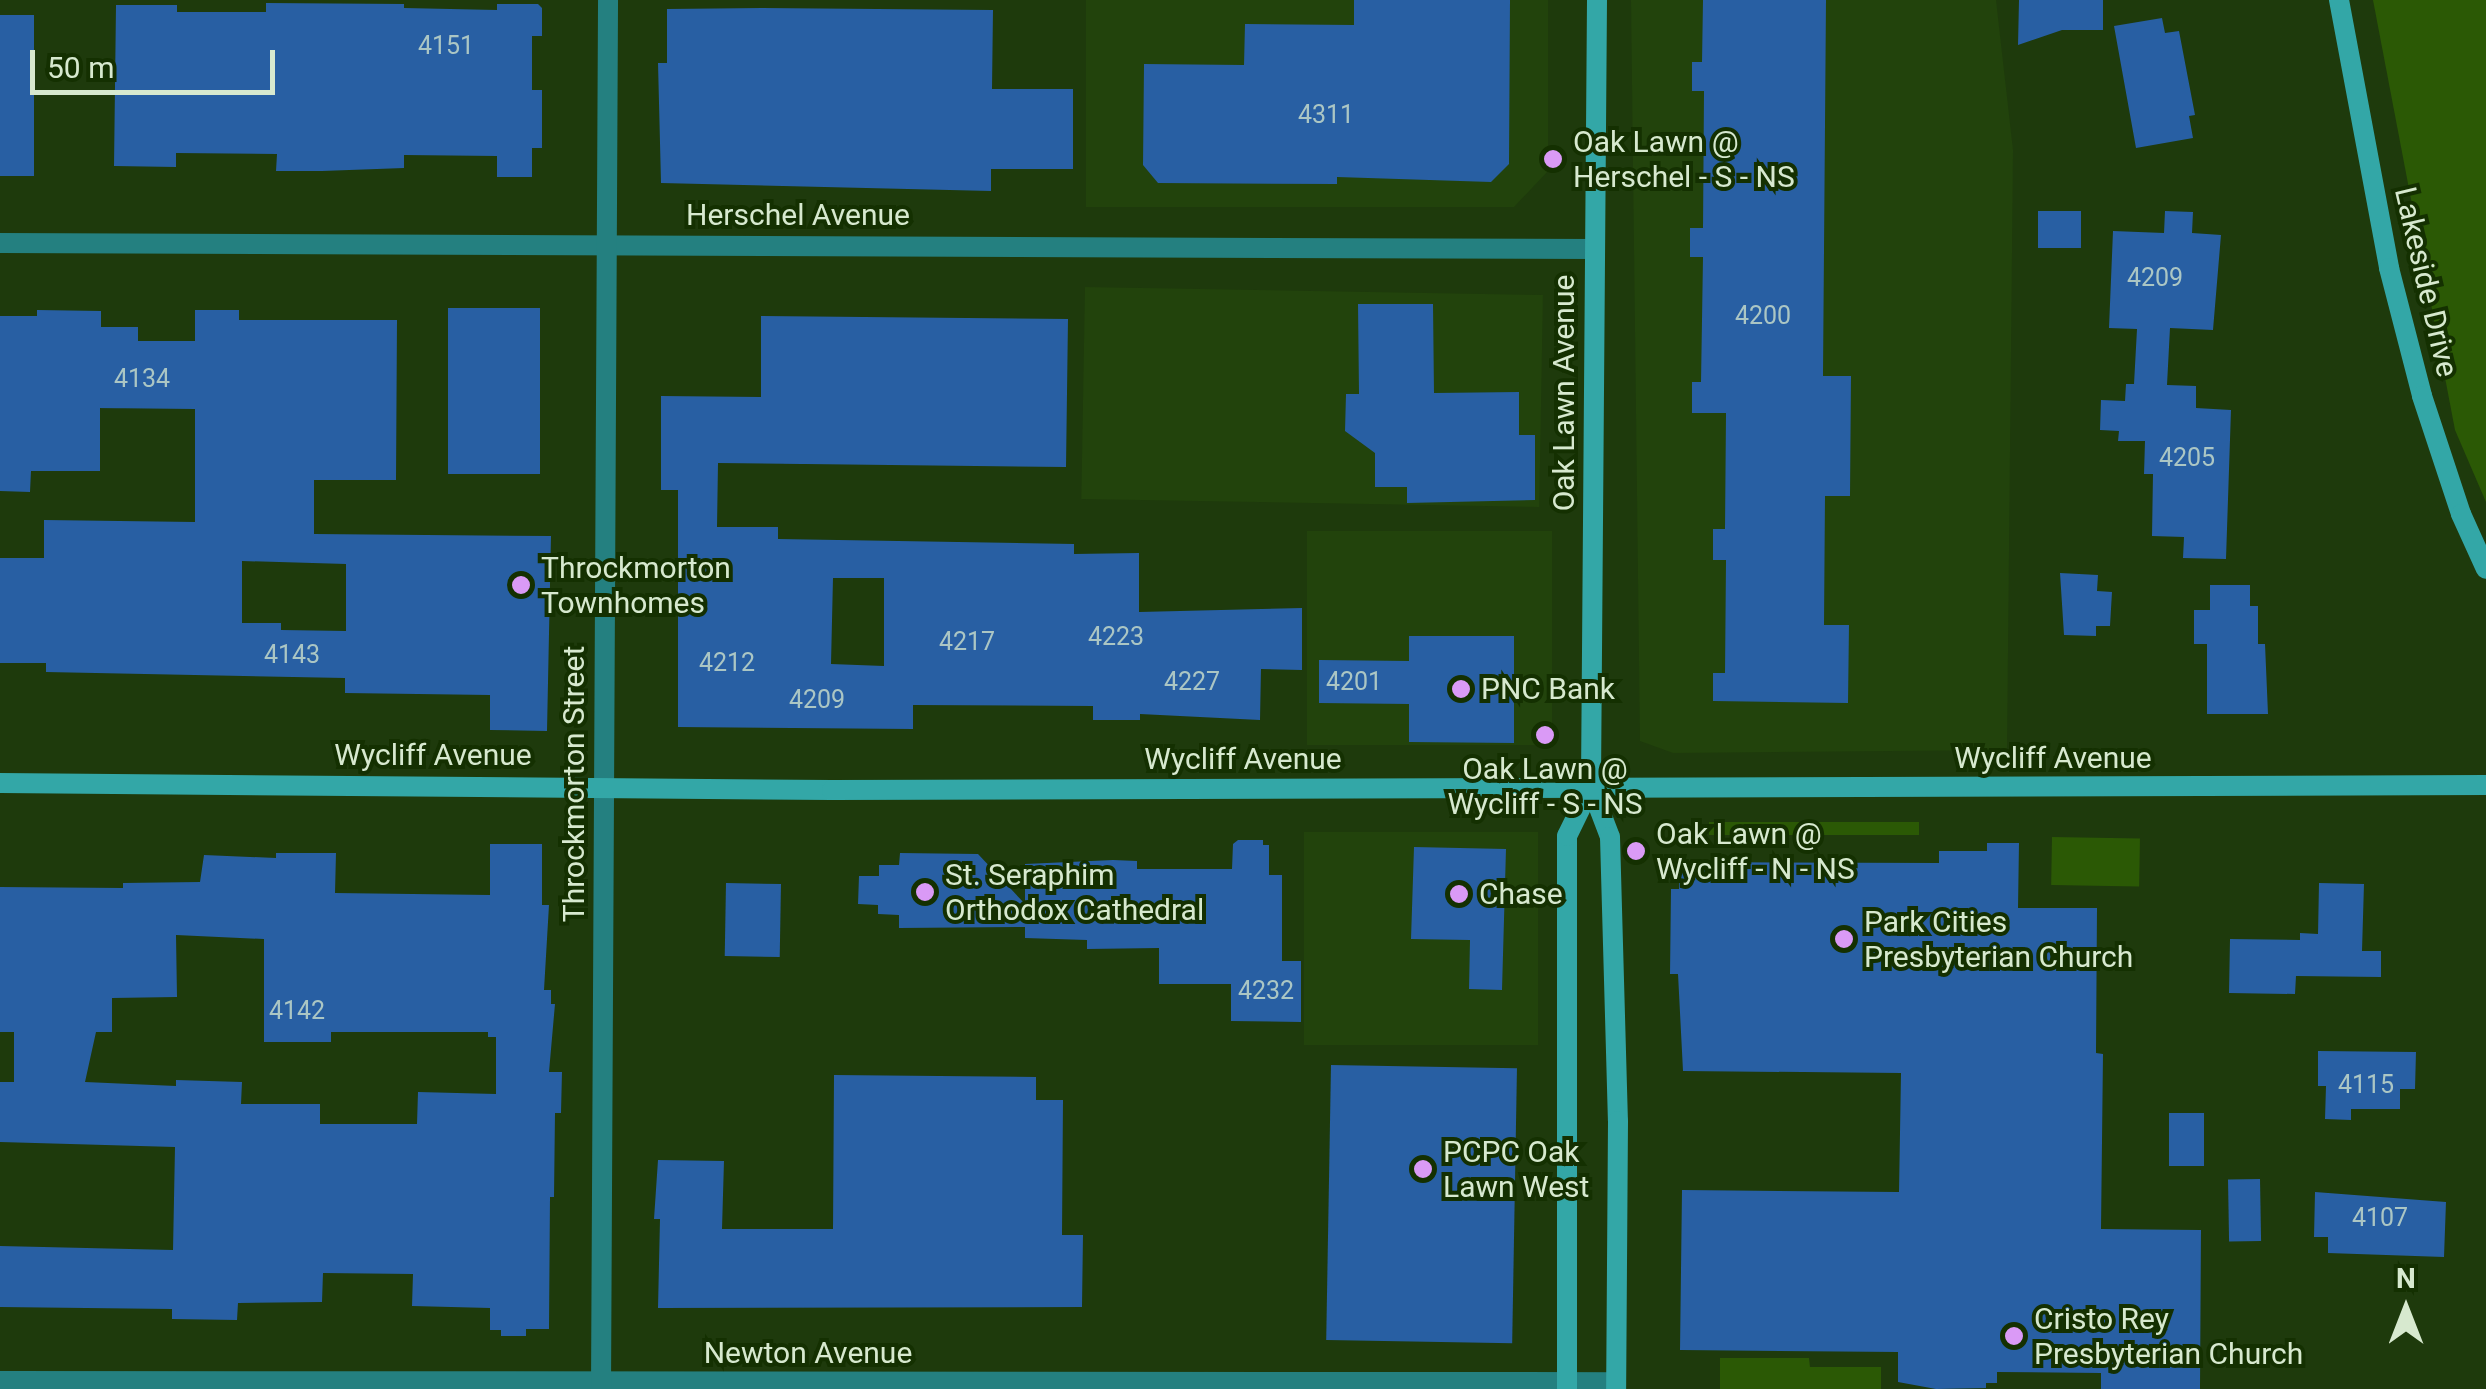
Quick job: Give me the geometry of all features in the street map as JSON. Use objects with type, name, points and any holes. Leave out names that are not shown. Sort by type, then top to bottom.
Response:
[{"type":"main road","name":"Oak Lawn Avenue","points":[[1597,0],[1592,788],[1610,837],[1618,1121],[1616,1386]]},
{"type":"main road","name":"Lakeside Drive","points":[[2339,0],[2394,286],[2433,430],[2461,514],[2486,569]]},
{"type":"main road","name":"Wycliff Avenue","points":[[0,783],[832,790],[2486,785]]},
{"type":"main road","name":"Oak Lawn Avenue","points":[[1567,1386],[1567,836],[1592,788]]},
{"type":"street","name":"Throckmorton Street","points":[[602,1386],[608,0]]},
{"type":"street","name":"Herschel Avenue","points":[[0,244],[1595,250]]},
{"type":"street","name":"Newton Avenue","points":[[0,1382],[1616,1386]]},
{"type":"shaded area","points":[[1086,0],[1548,0],[1548,171],[1514,207],[1086,207]]},
{"type":"shaded area","points":[[1631,0],[1996,0],[2013,150],[2007,750],[1673,753],[1640,741]]},
{"type":"shaded area","points":[[2373,0],[2486,0],[2486,502],[2455,430]]},
{"type":"shaded area","points":[[1085,287],[1543,295],[1539,507],[1081,499]]},
{"type":"shaded area","points":[[1307,531],[1552,531],[1552,745],[1307,745]]},
{"type":"shaded area","points":[[1709,822],[1919,822],[1919,835],[1709,835]]},
{"type":"shaded area","points":[[1304,832],[1538,832],[1538,1045],[1304,1045]]},
{"type":"shaded area","points":[[2052,837],[2140,839],[2139,887],[2051,885]]},
{"type":"shaded area","points":[[1720,1358],[1809,1358],[1810,1367],[1881,1367],[1881,1389],[1720,1389]]},
{"type":"building","points":[[1354,0],[1510,0],[1509,164],[1491,182],[1337,177],[1337,184],[1158,183],[1143,165],[1144,64],[1244,65],[1245,24],[1354,25]]},
{"type":"building","points":[[1703,0],[1826,0],[1823,376],[1851,376],[1850,496],[1825,496],[1824,625],[1849,625],[1848,703],[1713,701],[1713,673],[1725,673],[1726,560],[1713,560],[1713,529],[1725,529],[1726,413],[1692,413],[1692,382],[1701,382],[1703,257],[1690,257],[1690,228],[1703,228],[1704,91],[1692,91],[1692,62],[1702,62]]},
{"type":"building","points":[[2019,0],[2103,0],[2103,30],[2062,30],[2018,45]]},
{"type":"building","points":[[266,3],[404,4],[404,8],[497,10],[497,4],[538,4],[542,8],[542,36],[532,36],[532,90],[542,90],[542,148],[532,148],[532,177],[497,177],[497,156],[404,155],[404,168],[276,171],[277,154],[176,153],[176,167],[114,166],[116,5],[177,5],[177,12],[266,12]]},
{"type":"building","points":[[667,9],[993,10],[992,89],[1073,89],[1073,169],[991,169],[991,191],[661,183],[658,63],[667,63]]},
{"type":"building","points":[[0,15],[34,15],[34,176],[0,176]]},
{"type":"building","points":[[2162,18],[2165,33],[2179,31],[2195,115],[2189,116],[2193,138],[2136,148],[2114,26]]},
{"type":"building","points":[[2038,211],[2081,211],[2081,248],[2038,248]]},
{"type":"building","points":[[2165,211],[2193,212],[2192,233],[2221,235],[2213,330],[2170,328],[2167,385],[2196,386],[2196,408],[2231,410],[2226,559],[2183,558],[2184,537],[2152,536],[2153,474],[2144,474],[2145,441],[2118,441],[2119,431],[2100,430],[2101,400],[2125,401],[2126,384],[2134,384],[2137,329],[2109,328],[2113,231],[2164,233]]},
{"type":"building","points":[[1358,304],[1433,304],[1434,393],[1519,392],[1519,435],[1535,435],[1535,500],[1407,503],[1407,487],[1375,487],[1375,453],[1345,431],[1346,394],[1359,394]]},
{"type":"building","points":[[448,308],[540,308],[540,474],[448,474]]},
{"type":"building","points":[[37,310],[101,311],[101,327],[138,327],[138,341],[195,341],[195,310],[239,310],[239,320],[397,320],[396,480],[314,480],[314,534],[551,536],[547,731],[490,730],[490,695],[345,693],[345,678],[46,672],[46,663],[0,663],[0,558],[44,558],[44,520],[195,522],[195,409],[100,408],[100,471],[31,471],[30,492],[0,491],[0,316],[37,316]],"holes":[[[242,561],[346,564],[346,631],[281,630],[281,623],[242,623]]]},
{"type":"building","points":[[761,316],[1068,319],[1066,467],[718,463],[717,527],[778,527],[778,539],[1074,544],[1074,554],[1139,553],[1139,612],[1302,608],[1302,670],[1261,669],[1260,720],[1140,714],[1140,720],[1093,720],[1093,706],[913,705],[913,729],[678,727],[678,490],[661,490],[661,396],[761,397]],"holes":[[[833,578],[884,578],[884,666],[831,664]]]},
{"type":"building","points":[[2060,573],[2098,575],[2097,591],[2112,592],[2110,626],[2096,626],[2096,636],[2064,635]]},
{"type":"building","points":[[2210,585],[2250,585],[2250,606],[2258,606],[2258,644],[2265,644],[2268,714],[2207,714],[2207,644],[2194,644],[2194,610],[2210,610]]},
{"type":"building","name":"PNC Bank","points":[[1409,636],[1514,636],[1514,743],[1409,742],[1409,704],[1319,703],[1319,660],[1409,661]]},
{"type":"building","points":[[1238,840],[1263,840],[1263,845],[1269,845],[1269,875],[1282,875],[1282,961],[1301,961],[1301,1022],[1231,1021],[1231,984],[1159,984],[1159,948],[1087,949],[1087,940],[1025,938],[1025,927],[899,928],[899,915],[878,914],[878,905],[858,904],[859,876],[879,876],[879,865],[899,865],[900,853],[978,854],[1025,904],[1025,864],[1113,860],[1137,861],[1137,869],[1232,869],[1233,844]]},
{"type":"building","points":[[1987,843],[2019,843],[2018,908],[2097,908],[2096,1053],[2103,1054],[2101,1229],[2201,1230],[2200,1389],[2101,1389],[2101,1373],[1997,1372],[1997,1383],[1986,1383],[1986,1388],[1936,1389],[1898,1382],[1898,1352],[1680,1350],[1682,1190],[1899,1192],[1901,1073],[1683,1071],[1678,974],[1670,974],[1671,889],[1679,889],[1679,862],[1939,863],[1939,851],[1987,851]]},
{"type":"building","points":[[490,844],[542,844],[542,905],[549,905],[544,990],[551,990],[551,1004],[555,1004],[549,1072],[562,1072],[561,1113],[555,1113],[554,1197],[550,1197],[549,1329],[526,1329],[526,1336],[501,1336],[501,1330],[490,1330],[490,1308],[412,1306],[413,1274],[323,1273],[322,1302],[238,1303],[237,1320],[172,1319],[172,1309],[0,1307],[0,1246],[173,1250],[175,1147],[0,1142],[0,1082],[14,1082],[14,1032],[0,1032],[0,887],[123,888],[123,883],[200,882],[204,855],[276,858],[276,853],[336,853],[335,893],[490,895]],"holes":[[[176,935],[264,939],[264,1042],[331,1042],[331,1032],[488,1032],[488,1037],[496,1037],[496,1094],[418,1092],[417,1124],[320,1124],[320,1104],[241,1104],[242,1082],[176,1080],[176,1086],[85,1082],[96,1032],[112,1032],[112,998],[177,997]]]},
{"type":"building","name":"Chase","points":[[1414,847],[1506,849],[1502,990],[1469,989],[1470,940],[1411,939]]},
{"type":"building","points":[[726,883],[781,884],[780,957],[725,956]]},
{"type":"building","points":[[2319,883],[2364,884],[2362,951],[2381,951],[2381,977],[2296,976],[2295,994],[2229,993],[2230,939],[2300,940],[2300,933],[2318,934]]},
{"type":"building","points":[[2318,1051],[2416,1052],[2415,1089],[2400,1089],[2400,1109],[2351,1109],[2351,1120],[2325,1119],[2326,1086],[2318,1086]]},
{"type":"building","name":"PCPC Oak Lawn West","points":[[1331,1065],[1517,1068],[1512,1343],[1326,1340]]},
{"type":"building","points":[[834,1075],[1036,1077],[1036,1100],[1063,1100],[1062,1235],[1083,1235],[1082,1307],[658,1308],[660,1219],[654,1219],[658,1160],[724,1161],[722,1229],[833,1229]]},
{"type":"building","points":[[2169,1113],[2204,1113],[2204,1166],[2169,1166]]},
{"type":"building","points":[[2260,1179],[2261,1241],[2229,1242],[2228,1180]]},
{"type":"building","points":[[2315,1192],[2446,1202],[2444,1257],[2328,1253],[2328,1237],[2314,1237]]},
{"type":"place","name":"Oak Lawn @ Herschel - S - NS","points":[[1553,159]]},
{"type":"place","name":"Throckmorton Townhomes","points":[[521,585]]},
{"type":"place","name":"PNC Bank","points":[[1461,689]]},
{"type":"place","name":"Oak Lawn @ Wycliff - S - NS","points":[[1545,735]]},
{"type":"place","name":"Oak Lawn @ Wycliff - N - NS","points":[[1636,851]]},
{"type":"place","name":"St. Seraphim Orthodox Cathedral","points":[[925,892]]},
{"type":"place","name":"Chase","points":[[1459,894]]},
{"type":"place","name":"Park Cities Presbyterian Church","points":[[1844,939]]},
{"type":"place","name":"PCPC Oak Lawn West","points":[[1423,1169]]},
{"type":"place","name":"Cristo Rey Presbyterian Church","points":[[2014,1336]]}]
